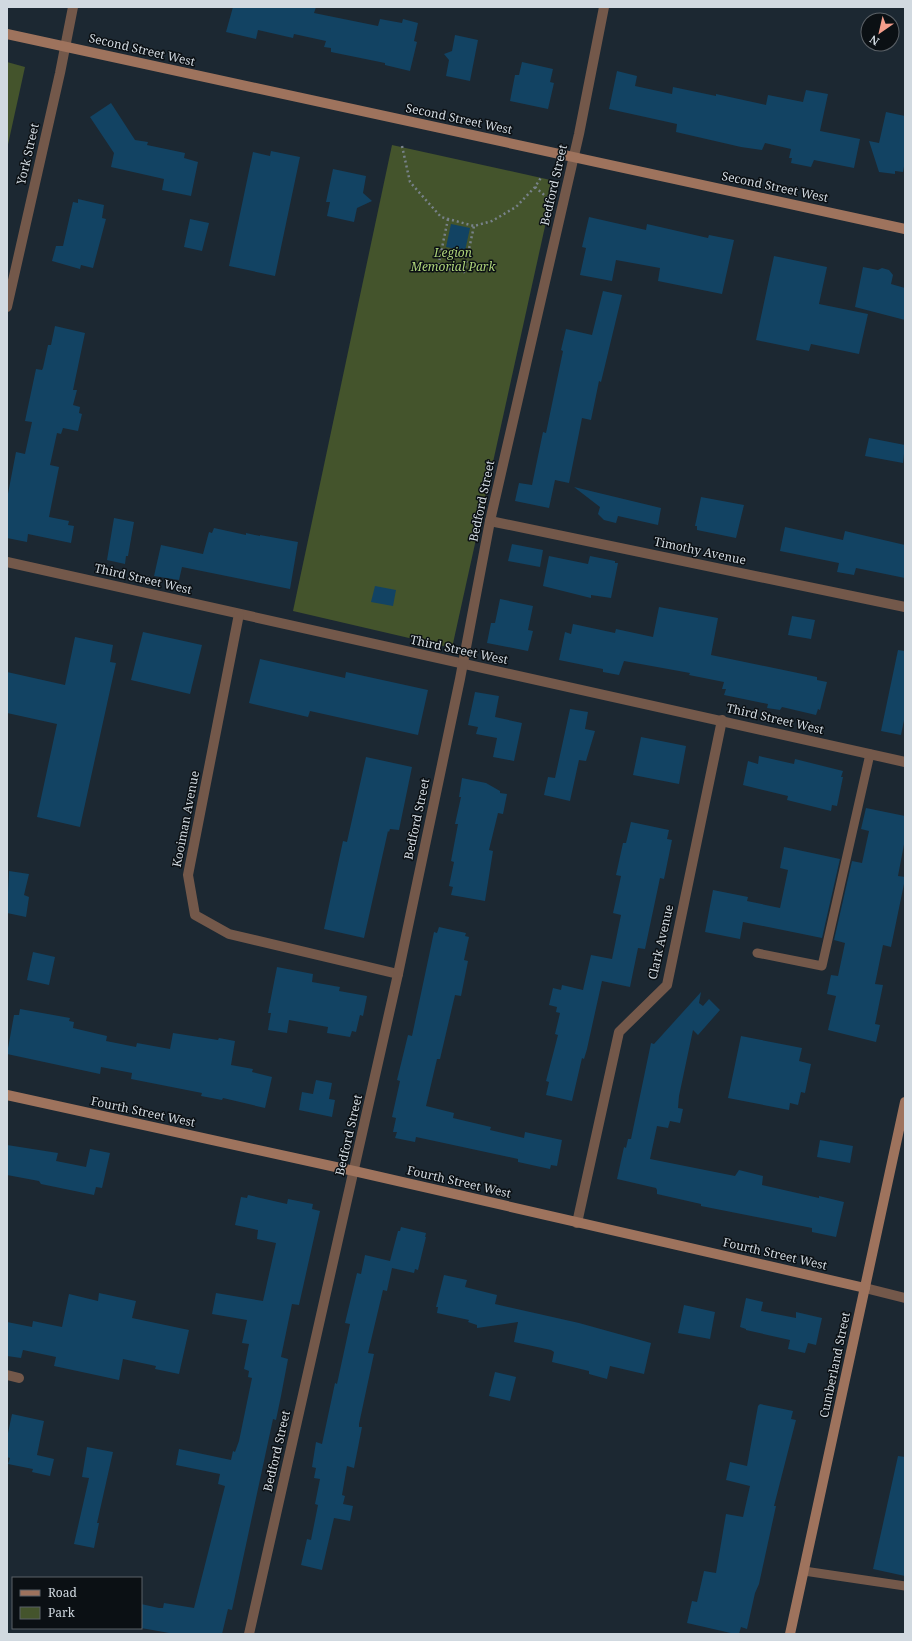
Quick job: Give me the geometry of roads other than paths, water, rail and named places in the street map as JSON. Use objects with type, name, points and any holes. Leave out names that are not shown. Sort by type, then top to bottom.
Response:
[{"type":"street","name":"York Street","points":[[7,307],[60,72],[73,7]]},
{"type":"street","name":"Bedford Street","points":[[249,1634],[398,974],[463,664],[490,521],[573,157],[604,7]]},
{"type":"street","name":"Second Street West","points":[[7,34],[905,228]]},
{"type":"street","name":"Timothy Avenue","points":[[490,521],[905,606]]},
{"type":"street","name":"Third Street West","points":[[7,562],[463,664],[722,720],[905,762]]},
{"type":"street","name":"Kooiman Avenue","points":[[239,614],[188,875],[195,915],[229,934],[398,974]]},
{"type":"street","name":"Clark Avenue","points":[[577,1223],[619,1032],[667,985],[722,720]]},
{"type":"street","name":"Fourth Street West","points":[[7,1095],[354,1171],[905,1298]]},
{"type":"street","name":"Cumberland Street","points":[[790,1634],[905,1102]]},
{"type":"street","points":[[7,1375],[19,1378]]},
{"type":"lane","points":[[757,954],[822,966],[870,754]]},
{"type":"lane","points":[[804,1571],[905,1586]]},
{"type":"park label","name":"Legion Memorial Park","points":[[453,260]]}]
